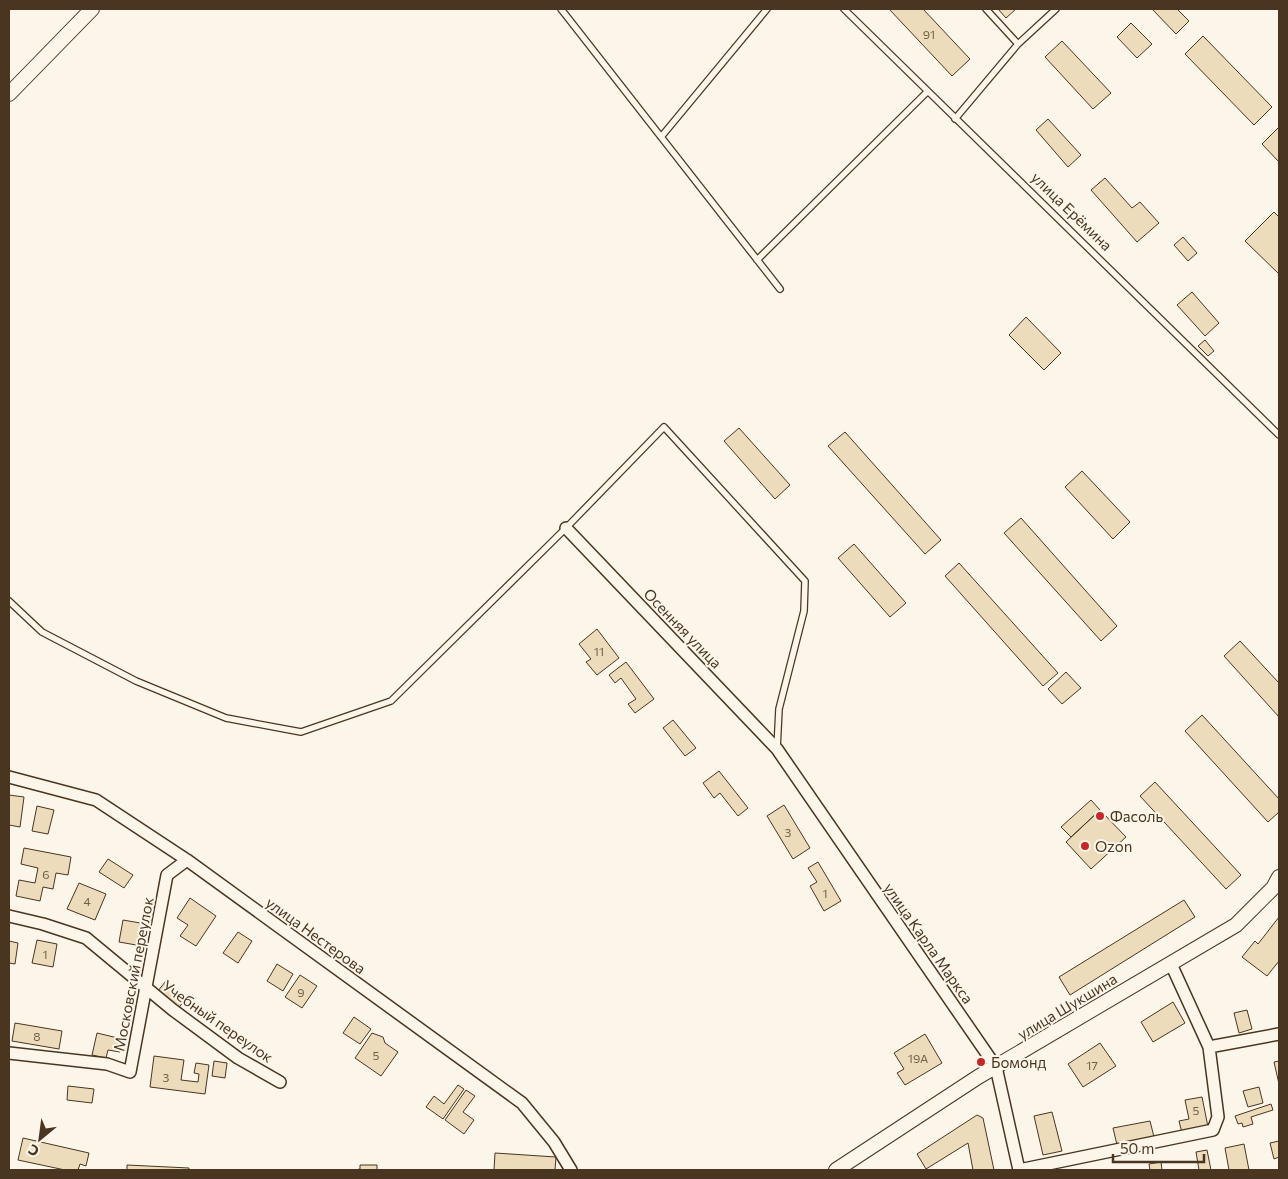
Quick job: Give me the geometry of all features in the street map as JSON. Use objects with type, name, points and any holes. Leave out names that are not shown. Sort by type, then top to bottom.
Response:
[{"type":"street","points":[[9,94],[92,9]]},
{"type":"street","name":"Осенняя улица","points":[[566,528],[777,749]]},
{"type":"street","name":"улица Карла Маркса","points":[[777,749],[996,1067],[1019,1170]]},
{"type":"street","name":"улица Нестерова","points":[[9,777],[96,800],[186,860],[522,1103],[554,1142],[571,1170]]},
{"type":"street","name":"Московский переулок","points":[[9,1053],[107,1064],[130,1072],[144,986],[167,875],[186,860]]},
{"type":"street","name":"улица Шукшина","points":[[836,1170],[996,1067],[1236,925],[1273,888],[1279,876]]},
{"type":"street","name":"Учебный переулок","points":[[9,916],[43,924],[86,938],[173,1010],[238,1058],[280,1082]]},
{"type":"street","points":[[1019,1170],[1213,1130],[1218,1117],[1209,1047],[1171,964]]},
{"type":"street","points":[[1209,1047],[1279,1034]]},
{"type":"lane","points":[[561,9],[780,289]]},
{"type":"lane","points":[[661,137],[767,9]]},
{"type":"lane","name":"улица Ерёмина","points":[[844,9],[1279,435]]},
{"type":"lane","points":[[986,9],[1018,44]]},
{"type":"lane","points":[[955,119],[1018,44],[1056,9]]},
{"type":"lane","points":[[757,260],[927,92]]},
{"type":"lane","points":[[9,601],[42,632],[136,681],[226,718],[301,732],[391,700],[566,528],[664,427],[805,581],[804,610],[779,709],[777,749]]},
{"type":"building","points":[[889,9],[923,9],[970,59],[952,76]]},
{"type":"building","points":[[998,9],[1016,9],[1006,18]]},
{"type":"building","points":[[1152,9],[1177,9],[1189,21],[1176,34]]},
{"type":"building","points":[[1131,23],[1152,44],[1137,58],[1117,37]]},
{"type":"building","points":[[1203,36],[1272,107],[1254,125],[1185,54]]},
{"type":"building","points":[[1062,41],[1111,93],[1093,109],[1045,57]]},
{"type":"building","points":[[1048,119],[1081,155],[1068,167],[1036,130]]},
{"type":"building","points":[[1279,127],[1279,162],[1262,144]]},
{"type":"building","points":[[1105,178],[1132,208],[1140,202],[1159,223],[1137,242],[1091,190]]},
{"type":"building","points":[[1274,212],[1279,217],[1279,274],[1245,241]]},
{"type":"building","points":[[1183,237],[1197,253],[1188,261],[1174,245]]},
{"type":"building","points":[[1192,292],[1219,323],[1205,336],[1177,305]]},
{"type":"building","points":[[1026,317],[1061,353],[1044,370],[1009,335]]},
{"type":"building","points":[[1205,340],[1214,351],[1208,356],[1198,346]]},
{"type":"building","points":[[739,428],[790,485],[775,499],[724,441]]},
{"type":"building","points":[[845,432],[941,540],[925,554],[828,446]]},
{"type":"building","points":[[1082,471],[1130,522],[1113,539],[1065,487]]},
{"type":"building","points":[[1021,518],[1117,626],[1101,641],[1004,533]]},
{"type":"building","points":[[854,544],[906,603],[890,617],[838,558]]},
{"type":"building","points":[[959,563],[1058,673],[1043,686],[945,576]]},
{"type":"building","points":[[597,629],[619,658],[597,675],[586,662],[591,659],[579,644]]},
{"type":"building","points":[[1240,641],[1279,683],[1279,717],[1224,656]]},
{"type":"building","points":[[626,662],[654,699],[635,713],[628,704],[636,699],[621,678],[615,683],[609,675]]},
{"type":"building","points":[[1066,672],[1081,688],[1062,704],[1048,689]]},
{"type":"building","points":[[1202,715],[1279,799],[1279,812],[1268,822],[1185,731]]},
{"type":"building","points":[[673,720],[696,748],[685,756],[663,728]]},
{"type":"building","points":[[719,771],[748,808],[738,816],[720,793],[714,798],[703,783]]},
{"type":"building","points":[[1155,782],[1241,875],[1226,889],[1140,796]]},
{"type":"building","points":[[9,795],[24,797],[20,827],[9,825]]},
{"type":"building","points":[[1091,800],[1100,810],[1071,837],[1061,827]]},
{"type":"building","points":[[784,805],[810,848],[793,859],[767,816]]},
{"type":"building","points":[[37,806],[54,810],[48,834],[32,831]]},
{"type":"building","points":[[1100,810],[1126,837],[1091,869],[1066,842]]},
{"type":"building","points":[[24,848],[71,857],[68,875],[56,873],[53,889],[43,887],[40,901],[16,896],[19,880],[35,883],[38,868],[21,864]]},
{"type":"building","points":[[108,859],[133,875],[124,888],[99,872]]},
{"type":"building","points":[[818,862],[841,901],[824,911],[810,886],[817,882],[808,868]]},
{"type":"building","points":[[79,883],[106,894],[95,920],[67,909]]},
{"type":"building","points":[[190,898],[216,916],[196,946],[180,936],[188,925],[177,918]]},
{"type":"building","points":[[1184,900],[1195,917],[1070,995],[1059,977]]},
{"type":"building","points":[[1279,917],[1279,961],[1267,976],[1242,957],[1255,941],[1258,944]]},
{"type":"building","points":[[123,920],[146,924],[142,946],[119,942]]},
{"type":"building","points":[[238,932],[252,941],[238,963],[223,953]]},
{"type":"building","points":[[37,940],[57,944],[53,967],[32,963]]},
{"type":"building","points":[[9,941],[18,943],[15,964],[9,963]]},
{"type":"building","points":[[277,964],[293,974],[283,991],[267,981]]},
{"type":"building","points":[[300,975],[317,986],[302,1008],[285,997]]},
{"type":"building","points":[[166,981],[186,998],[178,1009],[157,992]]},
{"type":"building","points":[[1173,1002],[1185,1023],[1153,1042],[1141,1022]]},
{"type":"building","points":[[1247,1010],[1252,1029],[1239,1033],[1234,1013]]},
{"type":"building","points":[[354,1017],[371,1029],[360,1044],[343,1033]]},
{"type":"building","points":[[15,1023],[62,1031],[59,1049],[12,1041]]},
{"type":"building","points":[[97,1033],[122,1039],[120,1052],[108,1050],[106,1058],[92,1055]]},
{"type":"building","points":[[372,1033],[383,1037],[385,1043],[398,1052],[381,1076],[355,1058]]},
{"type":"building","points":[[925,1034],[942,1063],[905,1085],[897,1073],[904,1069],[894,1053]]},
{"type":"building","points":[[1100,1043],[1116,1066],[1083,1087],[1068,1064]]},
{"type":"building","points":[[154,1056],[184,1060],[181,1080],[198,1082],[199,1074],[194,1073],[196,1063],[209,1065],[205,1094],[150,1087]]},
{"type":"building","points":[[214,1061],[227,1063],[225,1078],[212,1076]]},
{"type":"building","points":[[1279,1061],[1279,1084],[1274,1062]]},
{"type":"building","points":[[458,1085],[464,1089],[443,1119],[426,1107],[434,1096],[444,1104]]},
{"type":"building","points":[[68,1086],[94,1089],[92,1103],[67,1100]]},
{"type":"building","points":[[1259,1087],[1263,1103],[1248,1107],[1243,1091]]},
{"type":"building","points":[[466,1090],[475,1096],[463,1112],[474,1120],[464,1134],[445,1120]]},
{"type":"building","points":[[1202,1097],[1208,1127],[1182,1133],[1179,1121],[1189,1119],[1185,1100]]},
{"type":"building","points":[[1271,1104],[1273,1110],[1251,1117],[1253,1124],[1243,1127],[1242,1123],[1238,1124],[1235,1116]]},
{"type":"building","points":[[1052,1112],[1062,1151],[1043,1155],[1034,1116]]},
{"type":"building","points":[[977,1115],[983,1118],[994,1170],[973,1170],[968,1143],[926,1169],[917,1154]]},
{"type":"building","points":[[1150,1121],[1154,1137],[1117,1145],[1113,1128]]},
{"type":"building","points":[[23,1138],[89,1153],[86,1166],[80,1164],[78,1170],[65,1170],[18,1160]]},
{"type":"building","points":[[1279,1141],[1279,1157],[1274,1159],[1270,1143]]},
{"type":"building","points":[[1244,1144],[1249,1170],[1229,1170],[1225,1148]]},
{"type":"building","points":[[1207,1150],[1211,1170],[1199,1170],[1196,1152]]},
{"type":"building","points":[[495,1153],[556,1157],[555,1170],[494,1170]]},
{"type":"building","points":[[1161,1162],[1162,1170],[1150,1170],[1149,1164]]},
{"type":"building","points":[[127,1165],[189,1168],[189,1170],[127,1170]]},
{"type":"building","points":[[360,1165],[377,1165],[377,1170],[355,1170],[360,1169]]},
{"type":"place","name":"Фасоль","points":[[1100,816]]},
{"type":"place","name":"Ozon","points":[[1085,846]]},
{"type":"place","name":"Бомонд","points":[[981,1062]]}]
